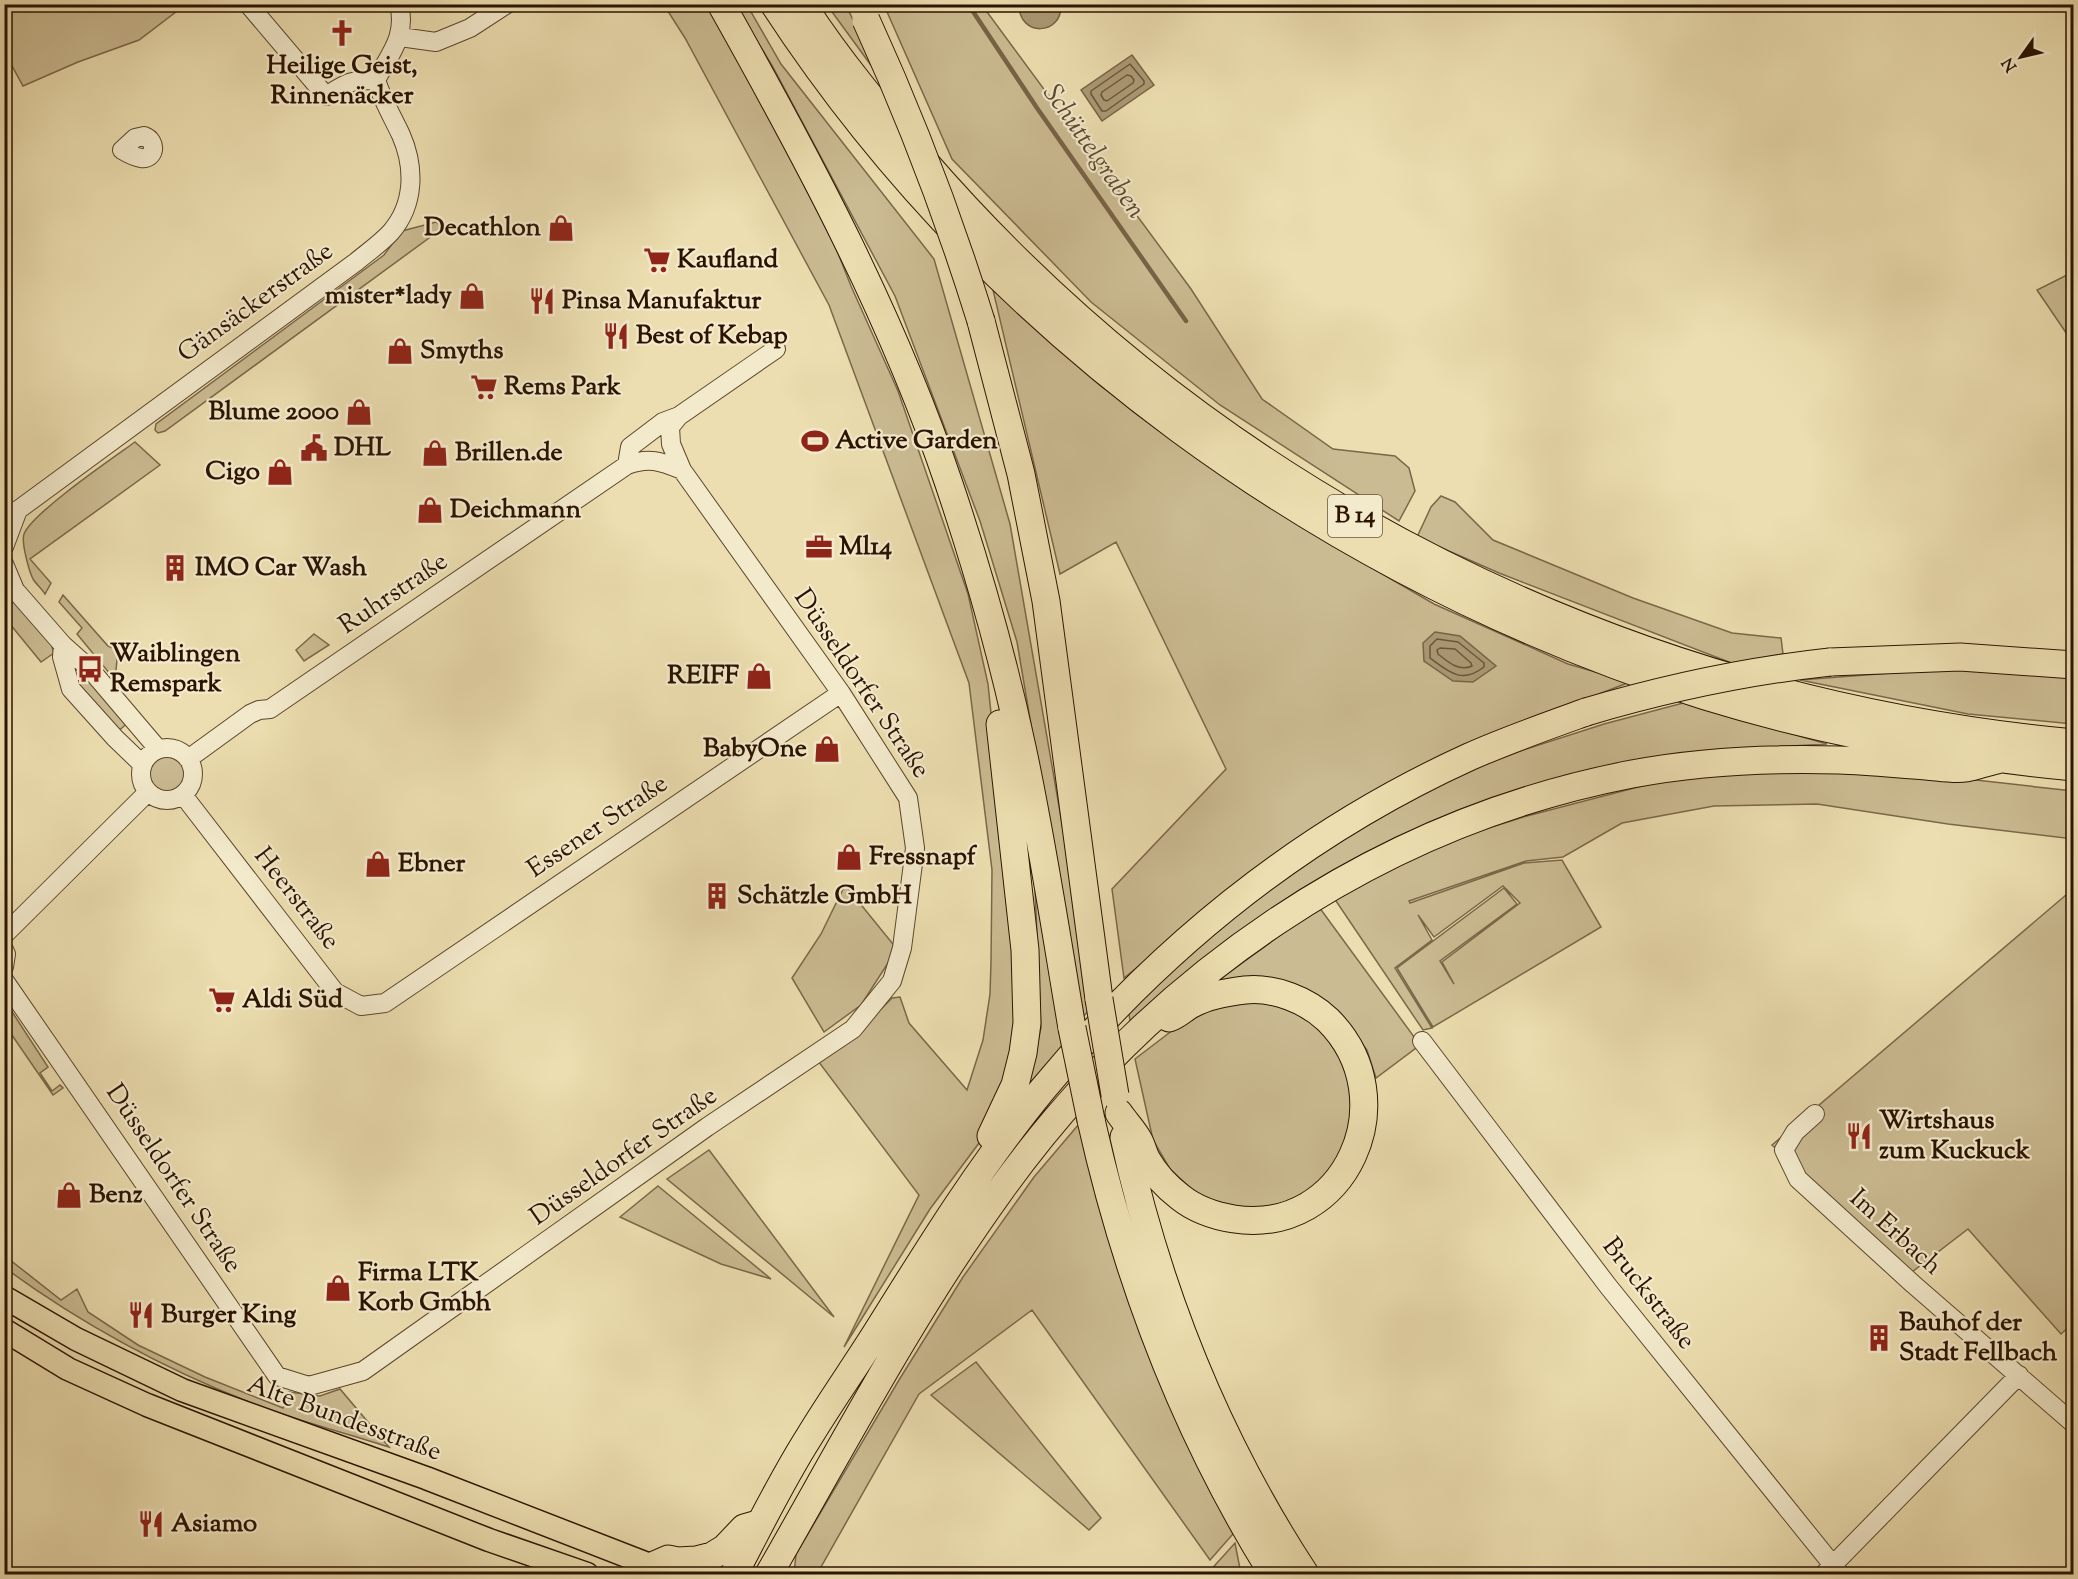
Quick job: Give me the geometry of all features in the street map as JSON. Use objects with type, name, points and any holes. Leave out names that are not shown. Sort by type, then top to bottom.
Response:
[{"type":"highway","points":[[721,4],[825,193],[894,340],[949,483],[1004,668],[1033,801],[1072,1028],[1091,1120],[1120,1233],[1166,1365],[1197,1437],[1218,1479],[1273,1575]]},
{"type":"highway","name":"B 14","points":[[774,4],[816,65],[901,171],[974,251],[1023,299],[1089,358],[1149,407],[1310,518],[1377,556],[1483,610],[1625,669],[1726,702],[1811,725],[1890,742],[1997,760],[2073,767]]},
{"type":"highway","name":"B 14","points":[[802,4],[834,51],[880,110],[959,201],[1050,291],[1131,362],[1193,410],[1357,518],[1503,594],[1602,635],[1689,666],[1755,686],[1882,716],[1977,732],[2073,743]]},
{"type":"highway","points":[[862,12],[902,100],[957,247],[981,321],[1021,474],[1046,601],[1099,999],[1132,1174],[1153,1249],[1193,1362],[1243,1468],[1305,1575]]},
{"type":"highway","points":[[734,1575],[807,1439],[976,1180],[1043,1089],[1122,1000],[1174,950],[1258,881],[1314,842],[1398,793],[1477,754],[1586,712],[1691,684],[1766,669],[1830,662],[1960,657],[2073,665]]},
{"type":"highway","points":[[976,1180],[988,1143],[1015,1085],[1027,1023],[1024,950],[997,700],[1004,668]]},
{"type":"highway","points":[[769,1575],[784,1562],[881,1375],[930,1294],[994,1199],[1044,1134],[1146,1024],[1179,994],[1279,918],[1338,882],[1432,836],[1525,802],[1589,783],[1732,760],[1840,760],[1964,768],[1997,760]]},
{"type":"highway","points":[[1117,1104],[1139,1140],[1153,1169],[1181,1198],[1199,1209],[1220,1217],[1264,1220],[1285,1215],[1311,1202],[1341,1175],[1358,1144],[1365,1103],[1358,1065],[1351,1049],[1337,1029],[1321,1014],[1298,1000],[1278,992],[1247,990],[1219,994],[1194,1003],[1173,1016],[1146,1024]]},
{"type":"highway","points":[[662,1570],[668,1559],[696,1560],[712,1556],[725,1548],[744,1528],[762,1522]]},
{"type":"main road","name":"Alte Bundesstraße","points":[[4,1297],[76,1339],[182,1390],[426,1478],[662,1570]]},
{"type":"main road","points":[[4,1330],[68,1369],[147,1405],[489,1540],[587,1575]]},
{"type":"street","points":[[249,4],[326,96],[342,85],[357,79],[376,80],[400,37],[402,23],[399,4]]},
{"type":"street","points":[[400,37],[436,42],[470,28],[507,4]]},
{"type":"street","name":"Gänsäckerstraße","points":[[4,547],[11,512],[356,262],[392,231],[408,201],[411,172],[401,136],[376,80]]},
{"type":"street","name":"Ruhrstraße","points":[[627,465],[630,447],[663,422],[679,416],[776,349]]},
{"type":"street","points":[[679,416],[670,427],[671,444],[681,470]]},
{"type":"street","name":"Ruhrstraße","points":[[188,759],[250,714],[270,709],[627,465],[643,459],[663,462],[681,470]]},
{"type":"street","name":"Düsseldorfer Straße","points":[[4,980],[277,1376],[309,1386],[363,1371],[707,1127],[853,1029],[892,981],[902,948],[915,848],[908,798],[841,693],[681,470]]},
{"type":"street","points":[[4,564],[10,589],[63,645],[90,669],[158,749]]},
{"type":"street","points":[[63,645],[62,657],[71,689],[142,764]]},
{"type":"street","name":"Essener Straße","points":[[385,1003],[841,693]]},
{"type":"street","points":[[158,749],[174,749],[188,759],[193,774],[192,782],[183,795],[169,801],[161,800],[148,792],[141,779],[142,764],[151,753],[158,749]]},
{"type":"street","points":[[4,935],[148,792]]},
{"type":"street","name":"Heerstraße","points":[[183,795],[335,992],[361,1006],[385,1003]]},
{"type":"street","points":[[4,950],[6,954],[4,967]]},
{"type":"street","name":"Bruckstraße","points":[[1422,1041],[1608,1286],[1832,1572]]},
{"type":"street","name":"Im Erbach","points":[[1815,1114],[1795,1132],[1784,1150],[1798,1179],[1913,1284],[2019,1375]]},
{"type":"street","points":[[1832,1572],[2019,1375],[2073,1424]]},
{"type":"shaded area","points":[[4,5],[185,5],[139,40],[78,62],[23,86],[5,53]]},
{"type":"shaded area","points":[[664,5],[710,5],[822,213],[851,286],[898,391],[968,594],[988,684],[1007,868],[1017,1026],[1002,1097],[979,1143],[930,1209],[844,1347],[919,1195],[818,1061],[862,1028],[892,998],[900,997],[909,1023],[967,1090],[983,1040],[990,994],[992,870],[969,683],[829,305],[685,38]]},
{"type":"shaded area","points":[[735,5],[747,5],[781,64],[934,259],[1010,524],[1064,835],[1089,1010],[1081,1019],[1017,642],[980,521],[895,296],[773,67]]},
{"type":"shaded area","points":[[827,5],[846,5],[881,79]]},
{"type":"shaded area","points":[[884,5],[982,5],[1191,289],[1262,399],[1333,449],[1395,456],[1409,468],[1415,491],[1399,521],[1220,405],[1091,302],[952,159]]},
{"type":"shaded area","points":[[436,222],[442,227],[440,230],[165,431],[158,433],[155,430],[156,424],[384,255],[402,231]]},
{"type":"shaded area","points":[[2073,272],[2073,343],[2037,290]]},
{"type":"shaded area","points":[[993,290],[1102,387],[1312,533],[1434,604],[1568,664],[1630,682],[1477,741],[1250,876],[1124,978],[1112,889],[1226,769],[1116,542],[1060,574]]},
{"type":"shaded area","points":[[135,442],[160,465],[30,559],[51,583],[45,594],[31,575],[24,550],[24,534],[30,525],[57,500]]},
{"type":"shaded area","points":[[1441,496],[1455,502],[1493,540],[1633,598],[1732,633],[1781,638],[1783,654],[1734,664],[1499,573],[1417,537],[1431,507]]},
{"type":"shaded area","points":[[63,595],[108,646],[118,650],[115,680],[77,634],[82,628],[59,602]]},
{"type":"shaded area","points":[[13,601],[51,644],[54,653],[41,662],[5,618],[5,611]]},
{"type":"shaded area","points":[[314,634],[329,645],[304,661],[296,650]]},
{"type":"shaded area","points":[[1956,668],[2073,676],[2073,724],[1968,714],[1800,680]]},
{"type":"shaded area","points":[[85,677],[95,680],[128,723],[117,732],[78,687],[75,678]]},
{"type":"shaded area","points":[[1683,703],[1827,744],[1699,751],[1459,812],[1131,1026],[1128,1009],[1220,925],[1340,840],[1440,782],[1523,750],[1604,724]]},
{"type":"shaded area","points":[[167,757],[180,762],[185,775],[180,788],[167,793],[154,788],[149,775],[154,762]]},
{"type":"shaded area","points":[[1754,769],[1922,774],[2073,791],[2073,839],[1948,824],[1817,804],[1714,806],[1622,823],[1563,857],[1526,861],[1409,901],[1410,903],[1524,863],[1562,860],[1601,927],[1433,1027],[1397,968],[1504,888],[1517,904],[1440,961],[1454,984],[1442,962],[1520,903],[1503,886],[1434,937],[1418,915],[1432,940],[1395,968],[1432,1028],[1423,1030],[1334,898],[1435,845],[1527,816],[1657,782]]},
{"type":"shaded area","points":[[1034,866],[1064,1051],[1026,1094],[1041,1028]]},
{"type":"shaded area","points":[[845,885],[897,949],[861,1005],[824,1032],[792,978],[821,934]]},
{"type":"shaded area","points":[[2073,889],[2074,1322],[2061,1334],[1968,1229],[1912,1272],[1772,1145]]},
{"type":"shaded area","points":[[1319,907],[1420,1045],[1376,1078],[1367,1050],[1339,1013],[1205,990]]},
{"type":"shaded area","points":[[5,1001],[48,1067],[40,1073],[52,1091],[60,1085],[63,1088],[53,1095],[5,1025]]},
{"type":"shaded area","points":[[1280,1001],[1335,1037],[1359,1106],[1332,1173],[1303,1196],[1269,1208],[1232,1207],[1197,1194],[1170,1169],[1153,1140],[1135,1059],[1186,1020],[1215,1003]]},
{"type":"shaded area","points":[[1079,1124],[1168,1401],[1233,1534],[1210,1560],[1032,1310],[919,1394],[817,1574],[794,1574],[796,1554],[963,1277],[1034,1177]]},
{"type":"shaded area","points":[[709,1150],[834,1317],[667,1179]]},
{"type":"shaded area","points":[[658,1186],[771,1279],[721,1264],[620,1217]]},
{"type":"shaded area","points":[[5,1256],[61,1300],[77,1289],[88,1312],[138,1345],[205,1377],[283,1408],[289,1392],[320,1396],[340,1389],[389,1447],[266,1408],[217,1389],[154,1359],[92,1326],[33,1288],[5,1268]]},
{"type":"shaded area","points":[[976,1362],[1101,1518],[1089,1530],[931,1395]]},
{"type":"shaded area","points":[[1235,1543],[1241,1574],[1207,1574]]},
{"type":"water","points":[[1019,5],[1061,5],[1055,23],[1040,29],[1026,23]]},
{"type":"water","points":[[1132,55],[1154,85],[1102,121],[1081,90]]},
{"type":"water","points":[[1435,632],[1460,636],[1496,666],[1473,682],[1453,681],[1424,661],[1423,643]]},
{"type":"waterway","name":"Schüttelgraben","points":[[968,4],[1037,108],[1186,321]]},
{"type":"place","name":"Heilige Geist, Rinnenäcker","points":[[342,33]]},
{"type":"place","name":"Decathlon","points":[[561,228]]},
{"type":"place","name":"Kaufland","points":[[657,260]]},
{"type":"place","name":"mister*lady","points":[[472,296]]},
{"type":"place","name":"Pinsa Manufaktur","points":[[542,301]]},
{"type":"place","name":"Best of Kebap","points":[[616,336]]},
{"type":"place","name":"Smyths","points":[[400,351]]},
{"type":"place","name":"Rems Park","points":[[484,387]]},
{"type":"place","name":"Blume 2000","points":[[359,412]]},
{"type":"place","name":"Active Garden","points":[[815,441]]},
{"type":"place","name":"DHL","points":[[314,448]]},
{"type":"place","name":"Brillen.de","points":[[435,453]]},
{"type":"place","name":"Cigo","points":[[280,472]]},
{"type":"place","name":"Deichmann","points":[[430,510]]},
{"type":"place","name":"Ml14","points":[[819,547]]},
{"type":"place","name":"IMO Car Wash","points":[[175,568]]},
{"type":"place","name":"Waiblingen Remspark","points":[[90,669]]},
{"type":"place","name":"REIFF","points":[[759,676]]},
{"type":"place","name":"BabyOne","points":[[827,749]]},
{"type":"place","name":"Fressnapf","points":[[849,857]]},
{"type":"place","name":"Ebner","points":[[378,864]]},
{"type":"place","name":"Schätzle GmbH","points":[[717,896]]},
{"type":"place","name":"Aldi Süd","points":[[222,1000]]},
{"type":"place","name":"Wirtshaus zum Kuckuck","points":[[1859,1136]]},
{"type":"place","name":"Benz","points":[[69,1195]]},
{"type":"place","name":"Firma LTK Korb Gmbh","points":[[338,1288]]},
{"type":"place","name":"Burger King","points":[[141,1315]]},
{"type":"place","name":"Bauhof der Stadt Fellbach","points":[[1879,1338]]},
{"type":"place","name":"Asiamo","points":[[151,1524]]}]
